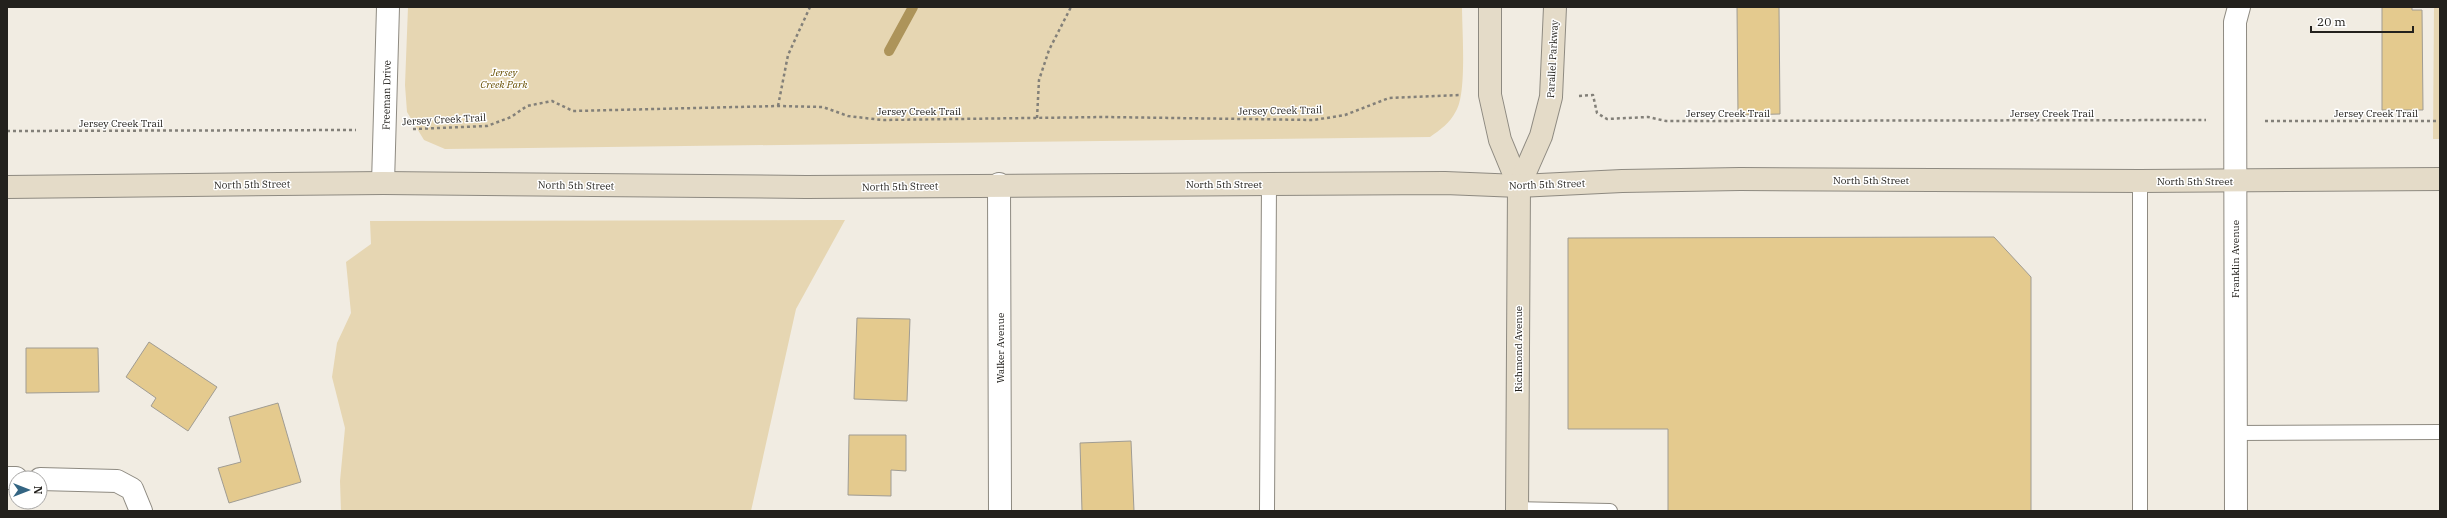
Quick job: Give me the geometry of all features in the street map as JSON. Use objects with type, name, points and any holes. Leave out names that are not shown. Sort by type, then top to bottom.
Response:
[{"type":"street","name":"Freeman Drive","points":[[383,183],[388,7]]},
{"type":"street","points":[[1490,7],[1490,95],[1500,140],[1519,186]]},
{"type":"street","name":"Parallel Parkway","points":[[1519,186],[1541,136],[1551,97],[1555,7]]},
{"type":"street","name":"Franklin Avenue","points":[[2236,511],[2235,22],[2239,7]]},
{"type":"street","name":"North 5th Street","points":[[7,187],[383,183],[806,187],[999,184],[1445,183],[1519,186],[1622,181],[1740,179],[2235,181],[2440,179]]},
{"type":"street","name":"Walker Avenue","points":[[999,184],[1000,511]]},
{"type":"street","name":"Richmond Avenue","points":[[1517,510],[1519,186]]},
{"type":"street","points":[[48,479],[117,481],[132,489],[141,511]]},
{"type":"lane","points":[[2140,181],[2140,511]]},
{"type":"lane","points":[[1268,511],[1269,184]]},
{"type":"lane","points":[[2236,433],[2440,432]]},
{"type":"lane","points":[[1517,510],[1610,511]]},
{"type":"path","points":[[778,106],[788,55],[810,7]]},
{"type":"path","points":[[1037,118],[1039,80],[1049,50],[1071,7]]},
{"type":"path","name":"Jersey Creek Trail","points":[[7,131],[385,130],[487,126],[512,117],[527,106],[552,101],[573,111],[778,106],[823,107],[848,116],[882,120],[1037,118],[1314,120],[1345,115],[1389,98],[1490,95]]},
{"type":"path","name":"Jersey Creek Trail","points":[[1551,97],[1593,95],[1597,113],[1607,119],[1648,117],[1666,121],[2440,121]]},
{"type":"green space","name":"Jersey Creek Park","points":[[408,7],[1462,7],[1462,91],[1454,115],[1448,123],[1430,137],[445,149],[424,140],[407,112],[405,85]]},
{"type":"green space","points":[[2434,7],[2440,7],[2440,139],[2433,139]]},
{"type":"green space","points":[[845,220],[796,309],[751,511],[341,511],[340,481],[345,428],[332,377],[337,343],[351,313],[346,262],[371,244],[370,221]]},
{"type":"building","points":[[1737,7],[1779,7],[1780,114],[1738,115]]},
{"type":"building","points":[[2382,7],[2412,7],[2412,10],[2422,10],[2423,110],[2382,110]]},
{"type":"building","points":[[1994,237],[2031,277],[2031,511],[1668,511],[1668,429],[1568,429],[1568,238]]},
{"type":"building","points":[[857,318],[910,319],[907,401],[854,399]]},
{"type":"building","points":[[149,342],[217,387],[188,431],[151,406],[156,398],[126,377]]},
{"type":"building","points":[[26,348],[98,348],[99,392],[26,393]]},
{"type":"building","points":[[278,403],[301,482],[229,503],[218,468],[241,462],[229,417]]},
{"type":"building","points":[[849,435],[906,435],[906,471],[891,470],[891,496],[848,495]]},
{"type":"building","points":[[1131,441],[1134,511],[1082,511],[1080,443]]},
{"type":"waterway","points":[[889,51],[913,7]]}]
